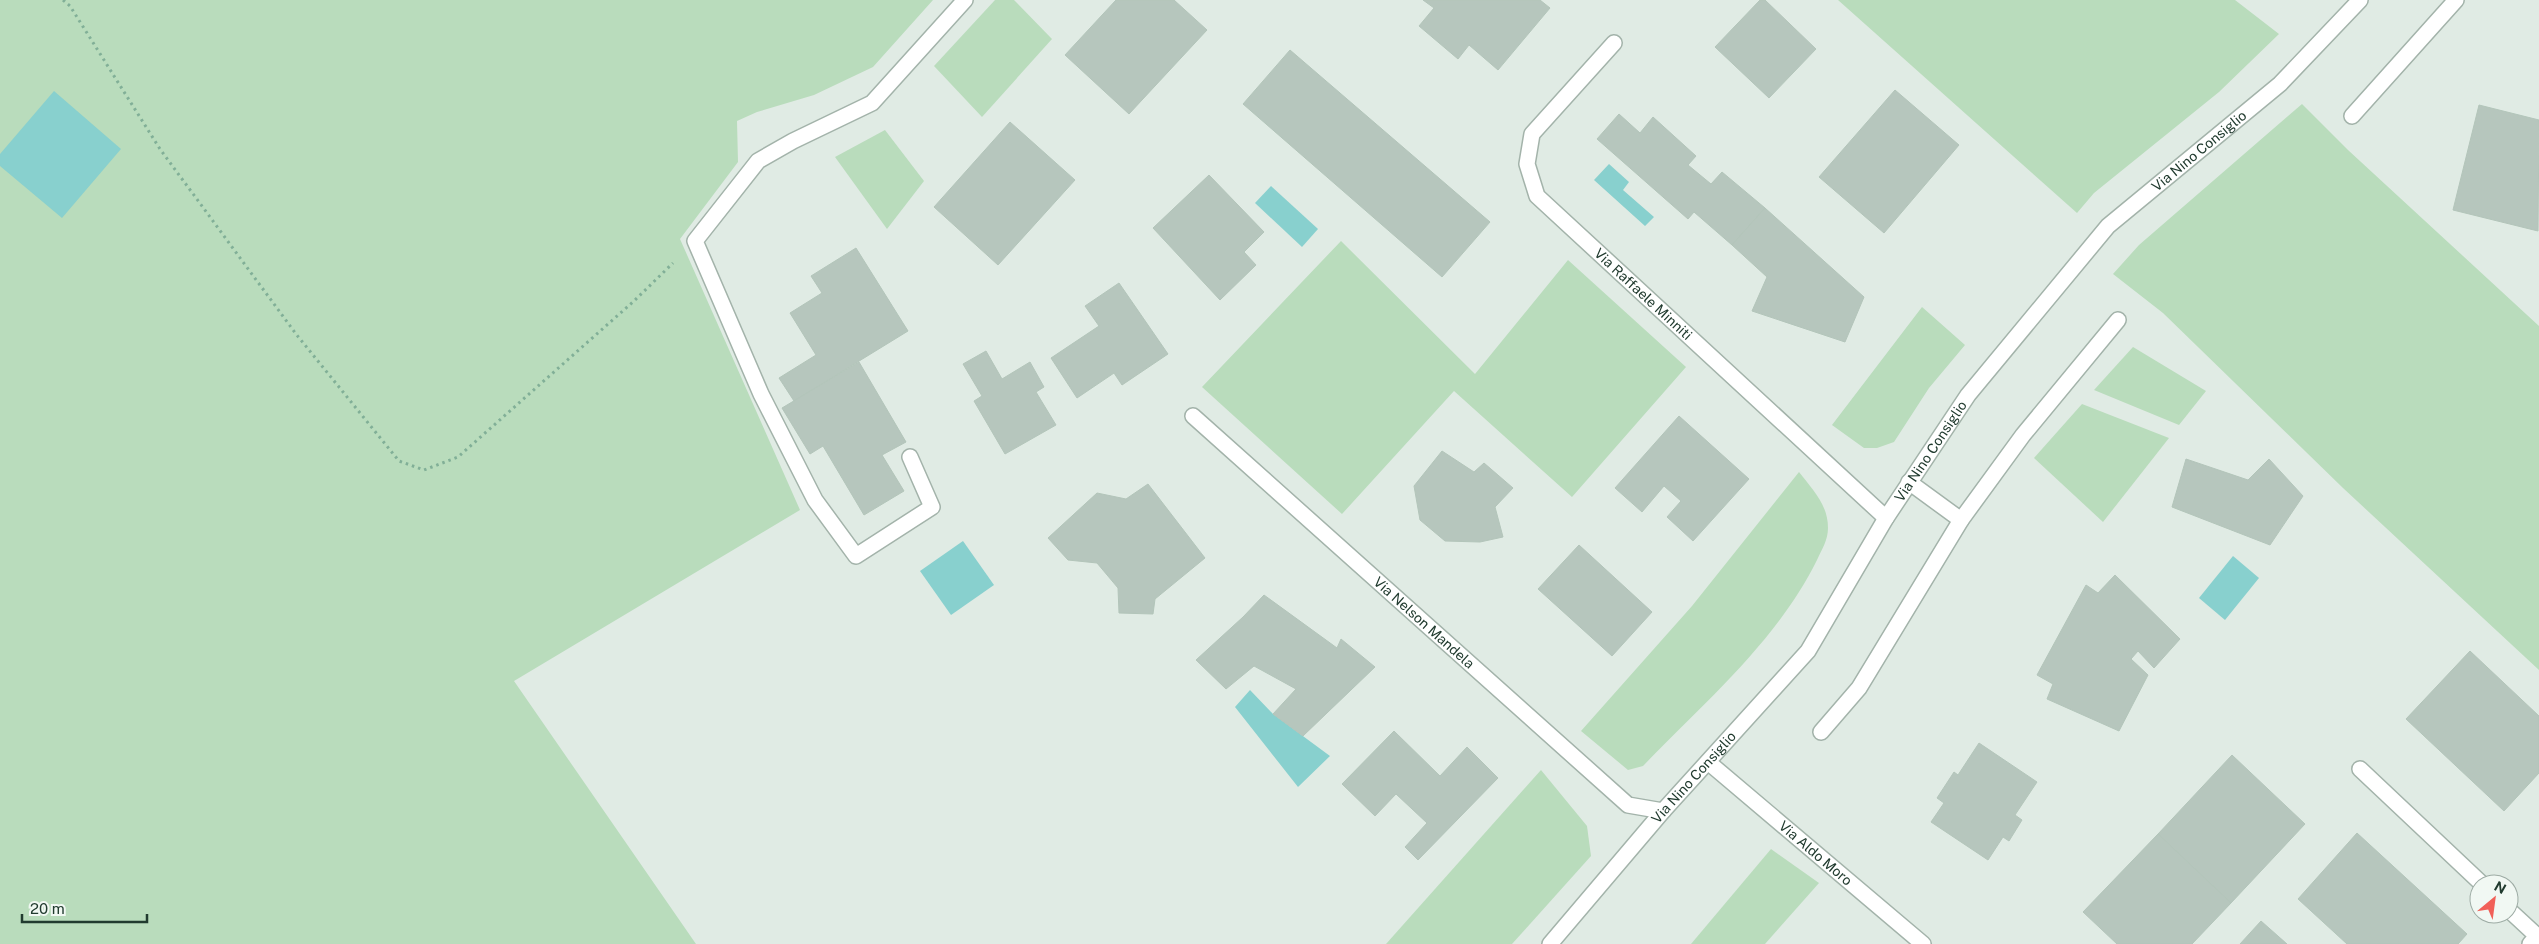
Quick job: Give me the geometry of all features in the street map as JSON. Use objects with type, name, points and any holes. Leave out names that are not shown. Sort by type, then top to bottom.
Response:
[{"type":"street","points":[[910,457],[932,507],[856,556],[815,500],[761,394],[694,241],[758,161],[793,140],[872,103],[965,0]]},
{"type":"street","name":"Via Nino Consiglio","points":[[1550,944],[1663,811],[1808,651],[1886,518],[1968,395],[2108,226],[2280,84],[2360,0]]},
{"type":"street","points":[[2352,116],[2456,0]]},
{"type":"street","name":"Via Raffaele Minniti","points":[[1614,43],[1532,134],[1527,164],[1537,196],[1886,518]]},
{"type":"street","points":[[1821,732],[1859,688],[1962,520],[2023,435],[2118,320]]},
{"type":"street","name":"Via Nelson Mandela","points":[[1194,416],[1628,805],[1663,811]]},
{"type":"street","points":[[1909,482],[1962,520]]},
{"type":"street","name":"Via Aldo Moro","points":[[1708,762],[1923,944]]},
{"type":"street","points":[[2360,769],[2471,874]]},
{"type":"street","points":[[2519,919],[2537,936],[2530,944]]},
{"type":"path","points":[[63,0],[70,6],[160,149],[296,334],[399,461],[424,470],[458,457],[634,301],[694,241]]},
{"type":"green space","points":[[0,0],[933,0],[873,67],[814,95],[757,112],[737,121],[738,162],[680,239],[800,510],[514,681],[696,944],[0,944]]},
{"type":"green space","points":[[995,0],[1014,0],[1052,39],[982,117],[934,66]]},
{"type":"green space","points":[[1838,0],[2235,0],[2279,34],[2219,92],[2094,193],[2077,213]]},
{"type":"green space","points":[[2302,104],[2348,150],[2539,326],[2539,670],[2343,488],[2163,313],[2113,274],[2139,245]]},
{"type":"green space","points":[[885,130],[924,181],[887,229],[835,157]]},
{"type":"green space","points":[[1341,241],[1475,374],[1568,260],[1686,367],[1572,497],[1454,391],[1342,514],[1202,387]]},
{"type":"green space","points":[[1922,307],[1965,345],[1929,388],[1894,442],[1877,448],[1864,448],[1832,425]]},
{"type":"green space","points":[[2133,347],[2206,391],[2179,425],[2094,390]]},
{"type":"green space","points":[[2082,404],[2169,438],[2103,522],[2034,458]]},
{"type":"green space","points":[[1799,472],[1822,504],[1828,528],[1823,548],[1801,589],[1761,644],[1715,694],[1643,766],[1628,770],[1581,731],[1692,606]]},
{"type":"green space","points":[[1541,770],[1587,826],[1591,856],[1512,944],[1386,944]]},
{"type":"green space","points":[[1771,849],[1819,883],[1765,944],[1691,944]]},
{"type":"water","points":[[54,91],[121,149],[62,218],[0,166],[0,154]]},
{"type":"water","points":[[1609,164],[1629,182],[1623,190],[1654,217],[1645,226],[1594,180]]},
{"type":"water","points":[[1271,186],[1318,229],[1302,247],[1255,203]]},
{"type":"water","points":[[963,541],[994,585],[951,615],[920,571]]},
{"type":"water","points":[[2233,556],[2259,578],[2225,620],[2199,598]]},
{"type":"water","points":[[1250,690],[1273,714],[1330,756],[1298,787],[1235,707]]},
{"type":"building","points":[[1116,0],[1174,0],[1207,30],[1129,114],[1065,55]]},
{"type":"building","points":[[1423,0],[1540,0],[1550,8],[1498,70],[1469,45],[1458,59],[1419,26],[1434,8]]},
{"type":"building","points":[[1760,0],[1765,0],[1816,49],[1769,98],[1715,47]]},
{"type":"building","points":[[1290,50],[1490,222],[1442,277],[1243,104]]},
{"type":"building","points":[[1895,90],[1959,145],[1884,233],[1819,177]]},
{"type":"building","points":[[2479,105],[2539,120],[2538,231],[2453,210]]},
{"type":"building","points":[[1619,114],[1640,133],[1653,117],[1696,156],[1688,165],[1711,184],[1722,172],[1765,208],[1732,245],[1694,212],[1688,219],[1597,139]]},
{"type":"building","points":[[1010,122],[1075,180],[998,265],[934,207]]},
{"type":"building","points":[[1209,175],[1264,232],[1244,252],[1256,265],[1220,300],[1153,228]]},
{"type":"building","points":[[1765,208],[1864,297],[1845,342],[1752,311],[1767,277],[1732,245]]},
{"type":"building","points":[[856,248],[908,331],[794,401],[779,378],[816,355],[790,313],[822,293],[811,276]]},
{"type":"building","points":[[1119,283],[1168,354],[1122,385],[1114,373],[1077,398],[1051,358],[1099,326],[1085,306]]},
{"type":"building","points":[[986,351],[1002,379],[1030,362],[1044,387],[1036,392],[1056,425],[1005,454],[974,401],[982,396],[963,364]]},
{"type":"building","points":[[859,362],[906,442],[882,455],[904,491],[864,515],[823,446],[810,454],[782,408]]},
{"type":"building","points":[[1679,416],[1749,479],[1693,541],[1667,517],[1681,501],[1664,486],[1642,512],[1615,488]]},
{"type":"building","points":[[1442,451],[1474,472],[1484,463],[1513,488],[1495,507],[1503,537],[1480,542],[1445,541],[1420,520],[1414,486]]},
{"type":"building","points":[[2186,459],[2248,480],[2269,459],[2303,496],[2270,545],[2172,507]]},
{"type":"building","points":[[1148,484],[1205,558],[1155,599],[1153,614],[1119,613],[1118,588],[1097,563],[1068,560],[1048,538],[1097,493],[1126,499]]},
{"type":"building","points":[[1579,545],[1652,612],[1612,656],[1538,589]]},
{"type":"building","points":[[2115,575],[2180,639],[2154,668],[2138,651],[2131,659],[2148,675],[2119,731],[2047,699],[2053,684],[2037,675],[2086,585],[2098,593]]},
{"type":"building","points":[[1264,595],[1337,648],[1341,639],[1375,667],[1303,736],[1273,714],[1296,689],[1254,666],[1226,689],[1196,660]]},
{"type":"building","points":[[2470,651],[2539,716],[2539,773],[2504,811],[2406,719]]},
{"type":"building","points":[[1394,731],[1440,776],[1467,747],[1498,778],[1418,860],[1405,847],[1427,823],[1396,794],[1375,816],[1342,784]]},
{"type":"building","points":[[1979,743],[2037,782],[2015,815],[2022,820],[2009,841],[2003,837],[1988,860],[1931,822],[1944,803],[1937,798],[1954,772],[1958,775]]},
{"type":"building","points":[[2232,755],[2305,824],[2231,903],[2158,834]]},
{"type":"building","points":[[2357,833],[2467,934],[2458,944],[2347,944],[2298,899]]},
{"type":"building","points":[[2158,834],[2231,903],[2192,944],[2117,944],[2083,912]]},
{"type":"building","points":[[2261,921],[2287,944],[2240,944]]}]
